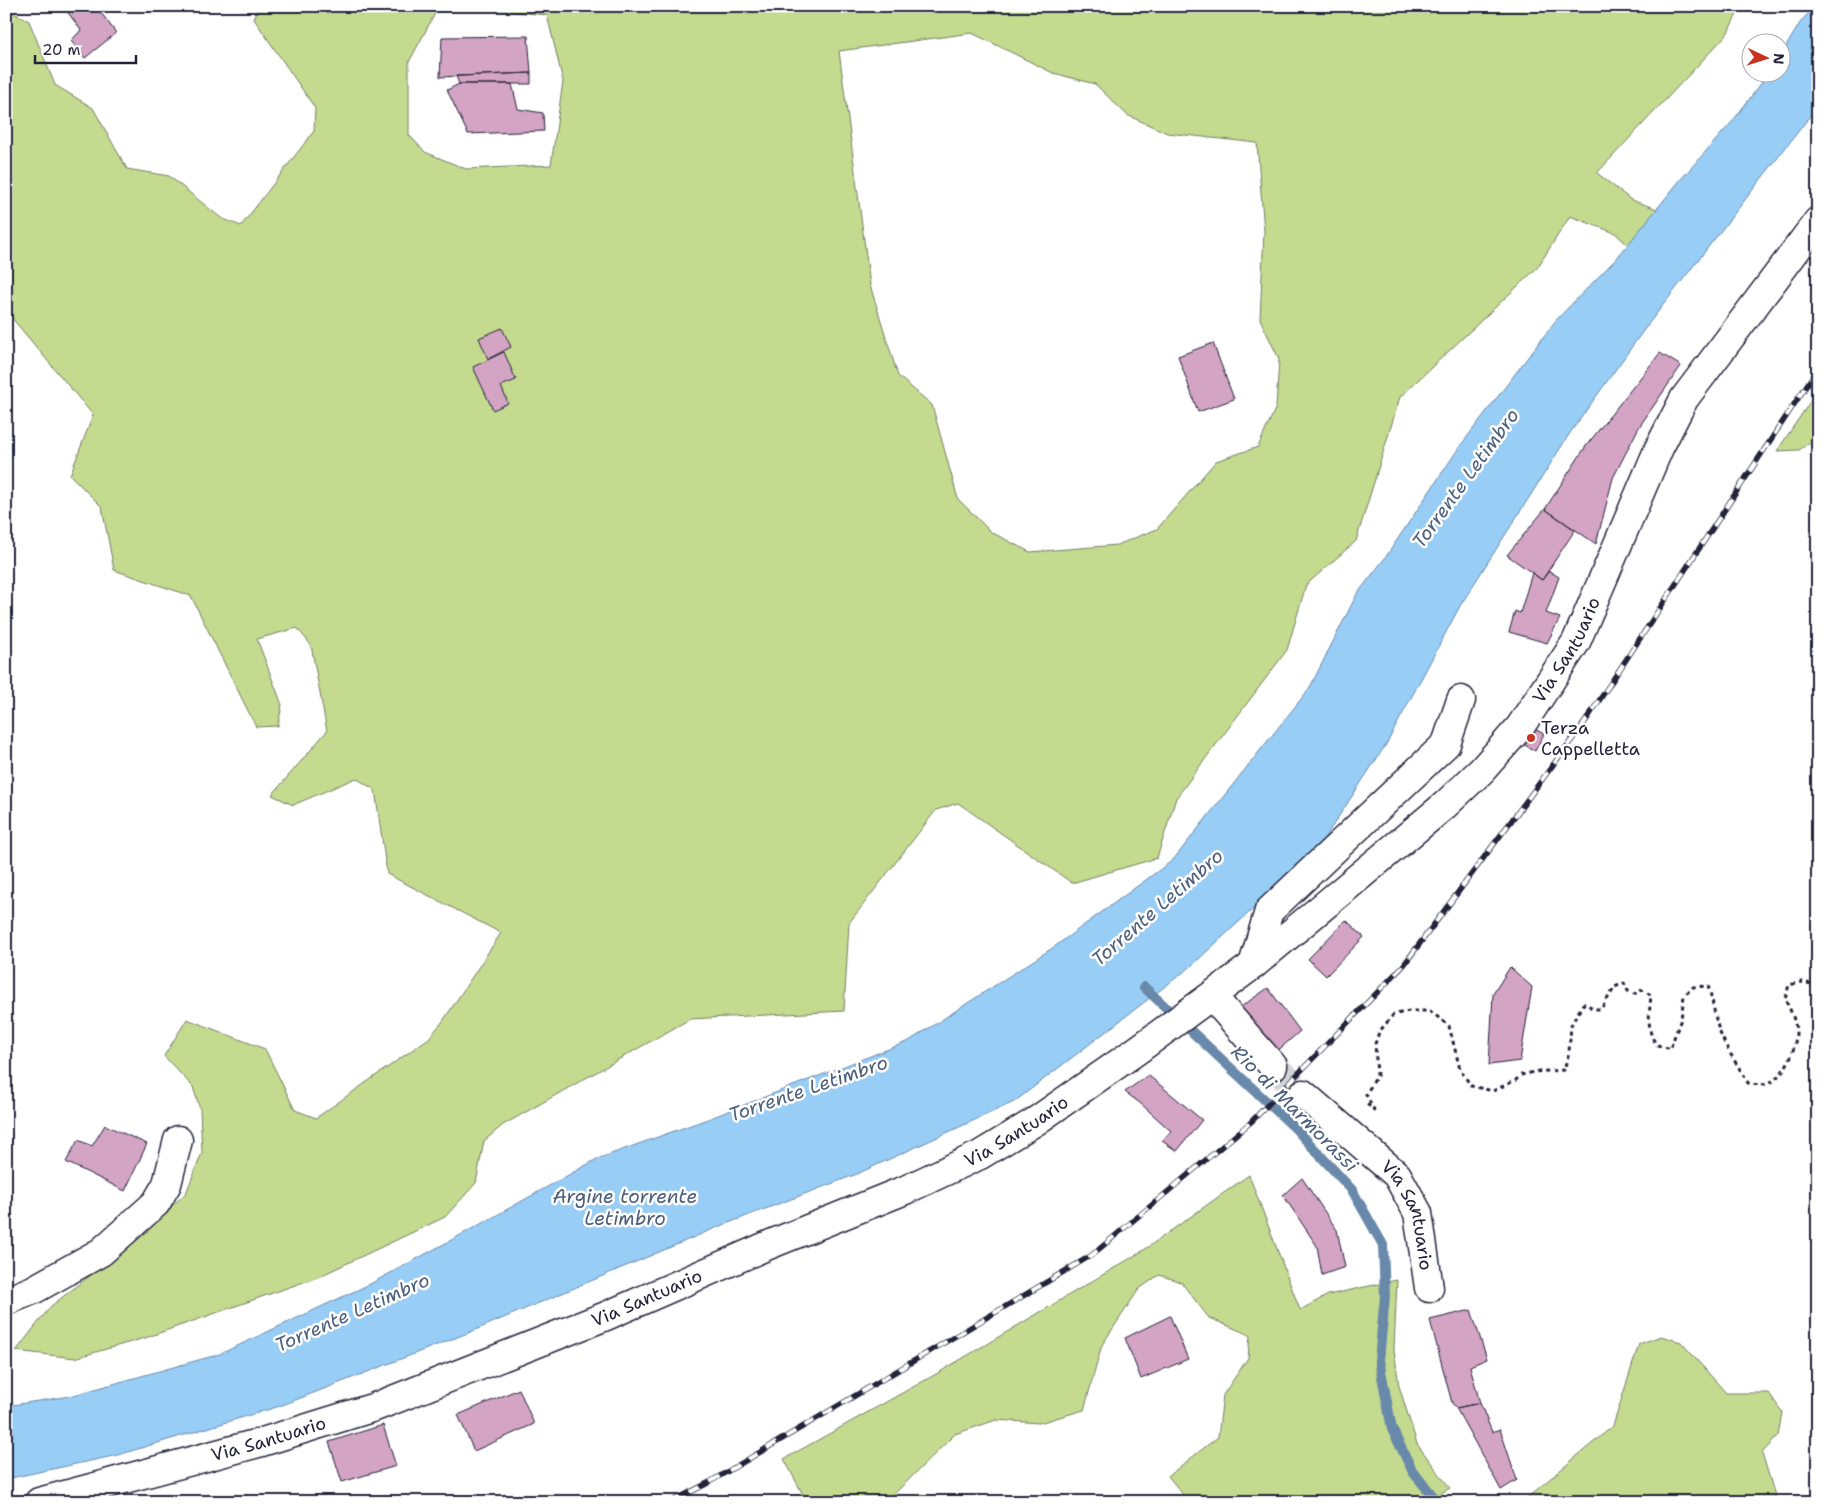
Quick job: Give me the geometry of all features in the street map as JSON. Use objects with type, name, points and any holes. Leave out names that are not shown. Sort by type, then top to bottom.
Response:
[{"type":"main road","name":"Via Santuario","points":[[39,1502],[253,1445],[375,1407],[606,1316],[771,1244],[905,1190],[980,1155],[1036,1121],[1212,996],[1253,965],[1445,805],[1482,770],[1520,726],[1576,642],[1658,448],[1684,399],[1818,221]]},
{"type":"main road","points":[[1253,965],[1269,911],[1446,744],[1461,700]]},
{"type":"main road","points":[[1212,996],[1273,1066]]},
{"type":"main road","name":"Via Santuario","points":[[1303,1094],[1397,1175],[1418,1213],[1429,1288]]},
{"type":"main road","points":[[6,1301],[33,1290],[101,1252],[156,1203],[167,1184],[178,1140]]},
{"type":"path","points":[[1366,1094],[1376,1076],[1375,1044],[1378,1032],[1393,1015],[1409,1011],[1430,1011],[1449,1026],[1460,1069],[1471,1086],[1492,1092],[1516,1080],[1521,1075],[1564,1070],[1569,1052],[1572,1025],[1582,1004],[1587,1004],[1593,1009],[1601,1008],[1615,986],[1624,983],[1628,991],[1634,994],[1642,990],[1651,995],[1649,1013],[1651,1034],[1658,1044],[1670,1048],[1681,1019],[1684,996],[1694,987],[1708,986],[1721,1036],[1748,1083],[1765,1085],[1778,1078],[1795,1046],[1796,1031],[1792,1013],[1785,999],[1789,984],[1801,982],[1818,985]]},
{"type":"green space","points":[[259,6],[439,6],[409,62],[409,135],[425,152],[466,169],[551,165],[563,81],[547,15],[481,9],[479,6],[1741,6],[1727,34],[1597,173],[1631,200],[1675,215],[1645,261],[1615,233],[1570,216],[1537,268],[1400,397],[1356,541],[1306,585],[1287,650],[1176,798],[1157,858],[1072,883],[958,803],[936,810],[849,923],[844,1011],[690,1019],[503,1125],[484,1141],[476,1183],[445,1217],[318,1277],[145,1338],[75,1358],[16,1351],[51,1306],[127,1247],[186,1193],[202,1153],[200,1109],[193,1087],[164,1056],[187,1019],[265,1049],[295,1110],[316,1118],[429,1038],[443,1021],[501,933],[387,874],[375,790],[356,778],[293,805],[272,795],[327,731],[311,645],[297,628],[257,639],[282,705],[278,726],[256,727],[191,596],[114,570],[102,507],[70,475],[93,415],[6,311],[6,9],[29,21],[55,85],[93,108],[127,169],[169,176],[221,218],[241,226],[314,131],[315,108],[254,19]],"holes":[[[972,33],[1053,73],[1095,84],[1127,115],[1167,133],[1257,143],[1264,231],[1260,319],[1279,359],[1276,407],[1258,447],[1216,461],[1157,529],[1117,545],[1030,552],[991,532],[958,499],[932,405],[898,376],[870,285],[839,51]]]},
{"type":"green space","points":[[1818,390],[1818,437],[1799,450],[1777,451]]},
{"type":"green space","points":[[1249,1175],[1300,1310],[1328,1295],[1397,1280],[1394,1350],[1399,1386],[1417,1444],[1450,1488],[1426,1502],[1189,1502],[1168,1476],[1218,1437],[1223,1395],[1248,1358],[1250,1335],[1209,1318],[1181,1282],[1159,1275],[1139,1289],[1102,1345],[1084,1410],[1039,1423],[996,1420],[955,1434],[886,1502],[809,1502],[806,1500],[784,1459],[938,1373],[1141,1252]]},
{"type":"green space","points":[[1661,1336],[1681,1342],[1726,1393],[1769,1393],[1782,1412],[1778,1436],[1762,1453],[1777,1502],[1522,1502],[1613,1426],[1639,1344]]},
{"type":"water","name":"Argine torrente Letimbro","points":[[1814,6],[1818,6],[1818,106],[1646,327],[1570,433],[1460,606],[1387,743],[1316,851],[1189,968],[1014,1102],[857,1174],[718,1227],[473,1331],[280,1406],[118,1455],[6,1479],[6,1406],[70,1396],[220,1354],[372,1283],[597,1159],[713,1117],[909,1041],[1054,947],[1173,860],[1309,689],[1357,594],[1385,558],[1458,449],[1556,320],[1616,259],[1681,179],[1732,122],[1762,82],[1792,82],[1792,36]]},
{"type":"building","points":[[63,6],[96,6],[116,33],[85,58],[71,41],[81,30]]},
{"type":"building","points":[[528,36],[531,73],[440,77],[442,37]]},
{"type":"building","points":[[531,73],[531,84],[459,84],[456,76]]},
{"type":"building","points":[[459,84],[512,84],[518,109],[543,113],[544,131],[468,134],[447,90]]},
{"type":"building","points":[[502,328],[511,347],[488,359],[479,338]]},
{"type":"building","points":[[1213,343],[1234,399],[1198,412],[1178,356]]},
{"type":"building","points":[[504,352],[516,380],[501,386],[508,403],[493,410],[473,367]]},
{"type":"building","points":[[1660,353],[1681,366],[1639,427],[1613,478],[1596,544],[1545,509],[1586,446]]},
{"type":"building","points":[[1545,509],[1575,530],[1542,580],[1507,555]]},
{"type":"building","points":[[1549,571],[1559,577],[1546,613],[1560,618],[1547,643],[1509,632],[1515,611],[1520,613],[1532,573],[1542,580]]},
{"type":"building","name":"Terza Cappelletta","points":[[1527,725],[1544,734],[1535,751],[1518,741]]},
{"type":"building","points":[[1346,920],[1364,937],[1326,976],[1308,959]]},
{"type":"building","points":[[1510,967],[1532,987],[1520,1061],[1489,1065],[1493,994]]},
{"type":"building","points":[[1268,988],[1300,1031],[1273,1055],[1235,1011]]},
{"type":"building","points":[[1148,1075],[1202,1120],[1177,1151],[1162,1141],[1171,1131],[1125,1092]]},
{"type":"building","points":[[105,1125],[147,1144],[125,1191],[66,1162],[78,1140],[92,1146]]},
{"type":"building","points":[[1302,1178],[1337,1230],[1345,1267],[1322,1275],[1317,1246],[1283,1195]]},
{"type":"building","points":[[1471,1310],[1487,1359],[1470,1366],[1480,1403],[1456,1408],[1452,1403],[1430,1320]]},
{"type":"building","points":[[1170,1316],[1188,1359],[1141,1379],[1125,1338]]},
{"type":"building","points":[[519,1389],[534,1424],[474,1451],[458,1415]]},
{"type":"building","points":[[1480,1403],[1492,1432],[1500,1429],[1517,1480],[1501,1490],[1456,1408]]},
{"type":"building","points":[[383,1425],[396,1466],[342,1482],[329,1442]]},
{"type":"waterway","name":"Rio di Marmorassi","points":[[1144,987],[1295,1128],[1352,1190],[1383,1245],[1385,1296],[1379,1360],[1392,1429],[1413,1472],[1438,1502]]},
{"type":"tunnel","points":[[1273,1066],[1303,1094]]},
{"type":"railway","points":[[671,1502],[708,1483],[1092,1255],[1251,1122],[1403,966],[1585,722],[1818,368]]},
{"type":"place","name":"Terza Cappelletta","points":[[1531,738]]},
{"type":"water label","name":"Torrente Letimbro","points":[[1465,478]]},
{"type":"water label","name":"Torrente Letimbro","points":[[1157,907]]},
{"type":"water label","name":"Torrente Letimbro","points":[[808,1088]]},
{"type":"water label","name":"Torrente Letimbro","points":[[352,1312]]}]
